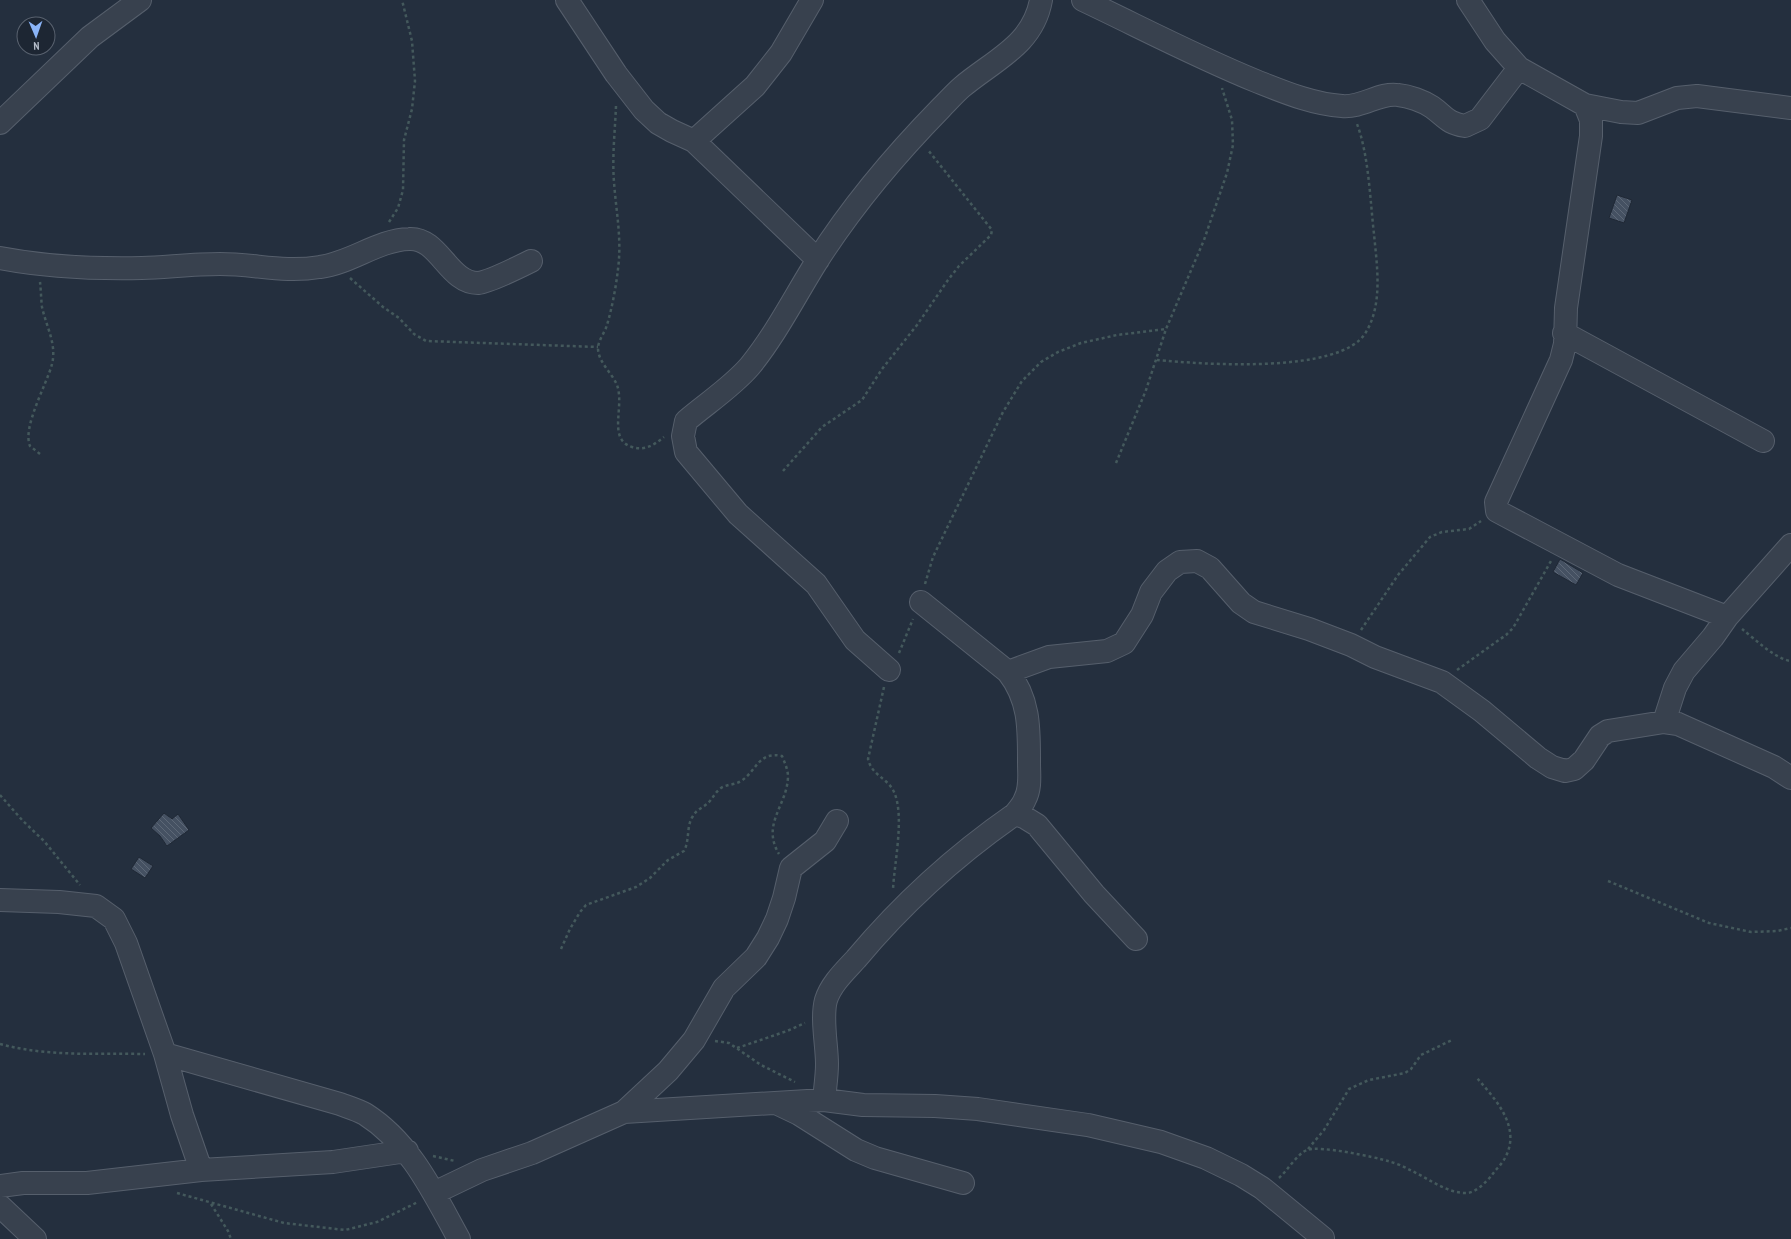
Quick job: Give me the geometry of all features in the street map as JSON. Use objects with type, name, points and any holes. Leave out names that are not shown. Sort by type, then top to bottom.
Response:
[{"type":"street","points":[[0,123],[90,37],[140,0]]},
{"type":"street","points":[[567,0],[616,74],[644,110],[658,123],[694,141],[818,260]]},
{"type":"street","points":[[694,141],[755,86],[782,53],[812,0]]},
{"type":"street","points":[[889,670],[855,640],[816,584],[738,514],[686,452],[683,436],[686,421],[732,384],[749,366],[770,339],[818,260],[855,207],[916,134],[962,87],[1025,37],[1034,24],[1041,0]]},
{"type":"street","points":[[1083,0],[1215,64],[1299,98],[1343,107],[1366,103],[1384,96],[1397,94],[1417,100],[1432,107],[1447,121],[1465,126],[1480,119],[1520,68]]},
{"type":"street","points":[[1468,0],[1495,41],[1520,68],[1585,105],[1621,112],[1638,113],[1677,98],[1697,96],[1791,108]]},
{"type":"street","points":[[1585,105],[1591,120],[1591,136],[1566,308],[1564,333],[1565,344],[1562,360],[1496,502],[1497,511],[1618,575],[1727,617]]},
{"type":"street","points":[[0,258],[38,264],[77,267],[142,268],[222,264],[288,270],[321,267],[334,264],[387,244],[416,239],[430,247],[456,274],[470,282],[482,282],[531,261]]},
{"type":"street","points":[[1564,333],[1763,441]]},
{"type":"street","points":[[1664,722],[1675,688],[1684,671],[1713,637],[1727,617],[1791,545]]},
{"type":"street","points":[[1008,672],[1049,657],[1107,651],[1124,643],[1142,615],[1151,592],[1167,571],[1180,562],[1197,561],[1210,568],[1241,603],[1254,612],[1309,629],[1351,645],[1375,657],[1442,682],[1482,711],[1538,758],[1552,767],[1565,771],[1574,769],[1584,760],[1600,736],[1608,731],[1664,722],[1678,724],[1774,768],[1791,778]]},
{"type":"street","points":[[824,1100],[827,1065],[825,1012],[826,1001],[834,984],[868,944],[934,878],[967,849],[1015,814],[1025,800],[1029,786],[1028,722],[1024,703],[1017,684],[1008,672],[920,602]]},
{"type":"street","points":[[1015,814],[1024,816],[1037,825],[1094,894],[1136,939]]},
{"type":"street","points":[[434,1193],[482,1170],[532,1153],[624,1112],[668,1071],[694,1040],[724,988],[756,957],[768,938],[784,898],[791,868],[825,841],[836,821]]},
{"type":"street","points":[[0,900],[59,902],[96,906],[114,919],[126,943],[165,1054],[182,1115],[201,1170]]},
{"type":"street","points":[[165,1054],[340,1104],[358,1111],[378,1124],[407,1151],[434,1193],[459,1239]]},
{"type":"street","points":[[624,1112],[824,1100],[863,1105],[935,1106],[978,1109],[1088,1125],[1161,1142],[1206,1158],[1241,1175],[1262,1188],[1323,1238]]},
{"type":"street","points":[[775,1103],[799,1114],[856,1150],[875,1158],[964,1183]]},
{"type":"street","points":[[0,1186],[22,1183],[87,1183],[201,1170],[333,1162],[407,1151]]},
{"type":"street","points":[[0,1206],[35,1239]]},
{"type":"path","points":[[389,223],[398,208],[403,190],[404,140],[412,109],[414,89],[412,41],[402,0]]},
{"type":"path","points":[[1116,463],[1157,360],[1166,329],[1204,240],[1228,173],[1233,145],[1232,120],[1215,64]]},
{"type":"path","points":[[616,104],[614,181],[620,236],[618,269],[607,326],[598,347],[600,356],[617,384],[620,396],[617,429],[618,438],[626,445],[638,449],[652,446],[686,421]]},
{"type":"path","points":[[1157,360],[1194,364],[1242,364],[1292,361],[1331,356],[1351,348],[1366,333],[1375,311],[1377,280],[1372,218],[1362,138],[1355,119],[1343,107]]},
{"type":"path","points":[[783,471],[822,427],[862,400],[882,369],[917,325],[948,280],[959,266],[991,235],[992,230],[916,134]]},
{"type":"path","points":[[38,264],[42,304],[52,340],[53,355],[51,369],[29,430],[30,446],[40,454]]},
{"type":"path","points":[[334,264],[383,307],[399,318],[414,334],[426,341],[598,347]]},
{"type":"path","points":[[893,892],[899,831],[898,802],[894,790],[870,767],[868,759],[875,723],[889,670],[900,650],[920,602],[933,557],[1003,412],[1022,381],[1041,362],[1058,352],[1081,343],[1117,335],[1166,329]]},
{"type":"path","points":[[1351,645],[1398,575],[1430,537],[1442,532],[1469,529],[1489,514],[1497,511]]},
{"type":"path","points":[[1442,682],[1467,662],[1506,635],[1513,628],[1532,592],[1560,545]]},
{"type":"path","points":[[1727,617],[1777,656],[1785,661],[1791,662]]},
{"type":"path","points":[[561,949],[570,929],[586,905],[636,887],[650,878],[668,860],[684,851],[689,837],[690,823],[697,811],[707,804],[720,789],[729,784],[740,782],[748,776],[760,760],[774,755],[782,756],[787,767],[788,777],[787,788],[773,824],[772,837],[775,847],[791,868]]},
{"type":"path","points":[[0,795],[23,821],[44,841],[96,906]]},
{"type":"path","points":[[1608,881],[1709,923],[1751,932],[1777,931],[1791,928]]},
{"type":"path","points":[[737,1048],[787,1031],[825,1012]]},
{"type":"path","points":[[694,1040],[720,1041],[737,1048],[761,1065],[800,1085]]},
{"type":"path","points":[[1308,1150],[1324,1130],[1349,1089],[1368,1080],[1404,1073],[1411,1069],[1420,1055],[1452,1040]]},
{"type":"path","points":[[0,1044],[25,1051],[62,1053],[165,1054]]},
{"type":"path","points":[[1262,1188],[1278,1179],[1302,1153],[1308,1150],[1321,1148],[1387,1161],[1410,1170],[1455,1192],[1467,1193],[1475,1191],[1488,1180],[1505,1158],[1509,1145],[1509,1128],[1502,1108],[1477,1078]]},
{"type":"path","points":[[407,1151],[450,1160],[482,1170]]},
{"type":"path","points":[[176,1193],[211,1204],[284,1223],[345,1230],[377,1222],[434,1193]]},
{"type":"path","points":[[211,1204],[228,1231],[231,1239]]},
{"type":"building","points":[[1617,195],[1632,200],[1624,223],[1609,218]]},
{"type":"building","points":[[1560,559],[1583,573],[1576,585],[1553,572]]},
{"type":"building","points":[[164,813],[172,819],[178,814],[189,830],[167,846],[160,836],[151,828]]},
{"type":"building","points":[[139,857],[153,866],[145,878],[131,869]]}]
